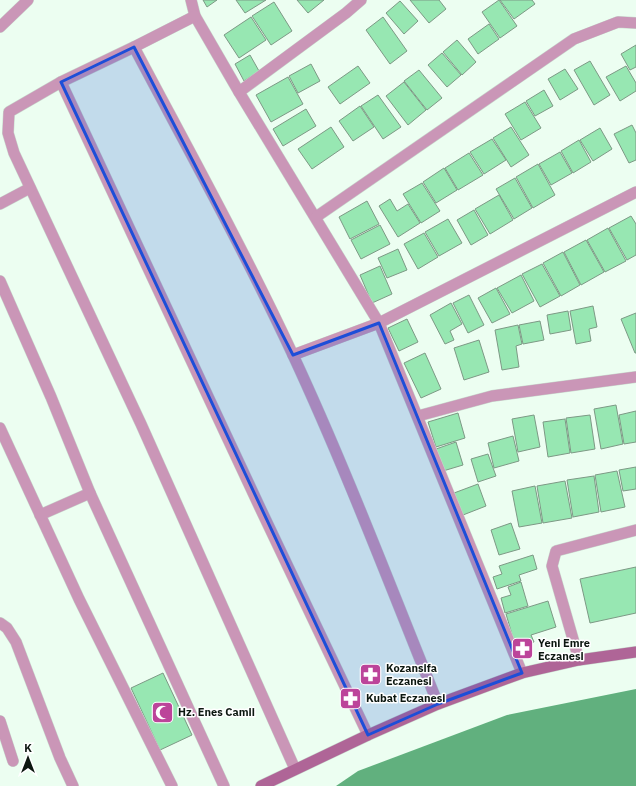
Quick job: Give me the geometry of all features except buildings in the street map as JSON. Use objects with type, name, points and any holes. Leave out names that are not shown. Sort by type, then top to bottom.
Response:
[{"type":"main road","points":[[261,786],[368,735],[438,704],[522,673],[579,660],[636,652]]},
{"type":"street","points":[[0,27],[28,0]]},
{"type":"street","points":[[191,0],[195,16],[239,92],[316,217],[379,324],[418,416],[522,673]]},
{"type":"street","points":[[239,92],[346,13],[361,0]]},
{"type":"street","points":[[195,16],[61,82],[9,112],[8,133],[14,153],[141,424],[295,769]]},
{"type":"street","points":[[316,217],[574,39],[618,22],[636,23]]},
{"type":"street","points":[[134,47],[235,239],[293,355],[342,468],[438,704]]},
{"type":"street","points":[[61,82],[368,735]]},
{"type":"street","points":[[0,204],[30,188]]},
{"type":"street","points":[[293,355],[379,324],[636,192]]},
{"type":"street","points":[[0,281],[90,492],[224,786]]},
{"type":"street","points":[[418,416],[492,396],[636,377]]},
{"type":"street","points":[[0,428],[79,599],[172,786]]},
{"type":"street","points":[[40,515],[90,492]]},
{"type":"street","points":[[579,660],[552,566],[556,551],[636,530]]},
{"type":"street","points":[[0,623],[7,628],[16,642],[60,758],[73,786]]},
{"type":"street","points":[[0,721],[13,761]]},
{"type":"highlighted area","points":[[134,47],[293,355],[379,323],[522,673],[438,704],[368,735],[61,82]]},
{"type":"shaded area","points":[[636,689],[636,786],[336,786],[358,771],[507,715]]},
{"type":"place","name":"Yeni Emre Eczanesi","points":[[522,649]]},
{"type":"place","name":"Kozansifa Eczanesi","points":[[371,674]]},
{"type":"place","name":"Kubat Eczanesi","points":[[350,698]]},
{"type":"place","name":"Hz. Enes Camii","points":[[162,712]]}]
